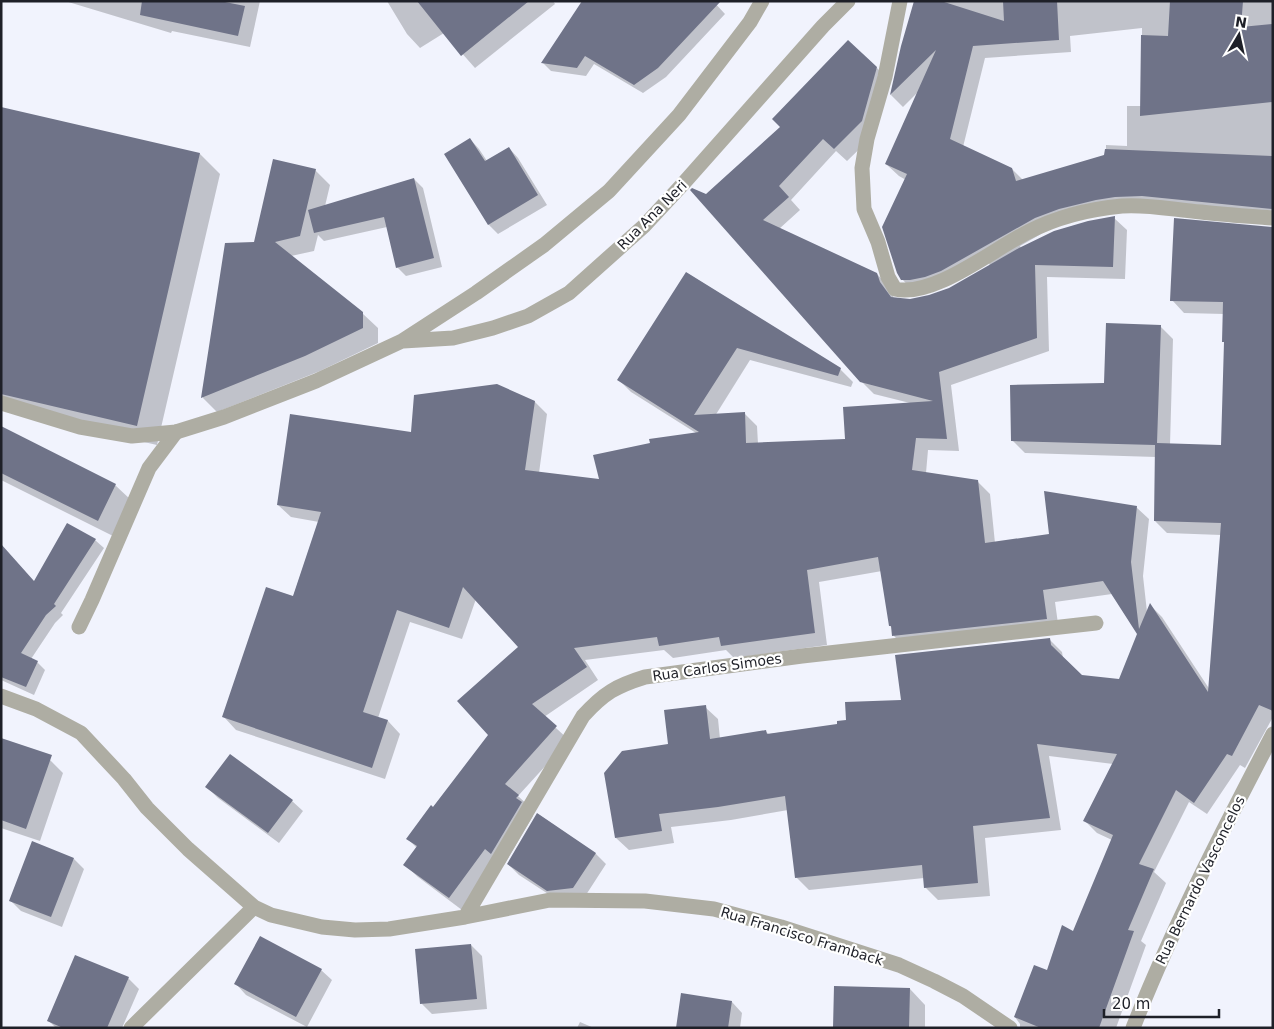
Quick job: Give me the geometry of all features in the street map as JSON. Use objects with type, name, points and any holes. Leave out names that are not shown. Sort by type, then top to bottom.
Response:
[{"type":"street","points":[[1,402],[80,428],[132,436],[176,432],[224,417],[316,382],[402,341],[476,294],[544,245],[609,191],[679,115],[750,22],[762,1]]},
{"type":"street","name":"Rua Ana Neri","points":[[402,341],[453,338],[492,328],[528,316],[569,293],[637,232],[670,199],[823,26],[848,1]]},
{"type":"street","points":[[900,1],[885,77],[867,139],[862,168],[864,209],[894,289],[904,291],[931,285],[1028,232],[1083,211],[1124,206],[1273,218]]},
{"type":"street","points":[[79,627],[149,468],[176,432]]},
{"type":"street","name":"Rua Carlos Simoes","points":[[465,917],[583,716],[599,698],[623,684],[645,677],[802,656],[1096,623]]},
{"type":"street","name":"Rua Francisco Framback","points":[[1,696],[36,709],[81,733],[124,779],[146,808],[188,849],[254,907],[271,915],[322,926],[355,930],[389,929],[465,917],[550,900],[645,901],[714,909],[781,927],[899,965],[963,996],[1010,1028]]},
{"type":"street","name":"Rua Bernardo Vasconcelos","points":[[1133,1028],[1153,978],[1198,879],[1273,734]]},
{"type":"street","points":[[131,1028],[254,907]]},
{"type":"building","points":[[142,1],[220,1],[245,6],[238,36],[140,15]]},
{"type":"building","points":[[417,1],[529,1],[461,56]]},
{"type":"building","points":[[582,1],[721,1],[658,68],[634,85],[585,56],[577,68],[541,63]]},
{"type":"building","points":[[914,1],[941,1],[1004,21],[1003,1],[1057,1],[1059,40],[973,46],[950,139],[1012,168],[1016,181],[1104,155],[1105,149],[1273,156],[1273,209],[1142,196],[1096,200],[1059,209],[1035,218],[941,271],[925,277],[901,280],[882,227],[907,174],[885,164],[936,50],[890,95]]},
{"type":"building","points":[[1170,1],[1243,1],[1241,27],[1273,24],[1273,102],[1140,116],[1141,35],[1168,36]]},
{"type":"building","points":[[848,40],[877,67],[862,121],[834,149],[823,139],[779,186],[789,197],[763,220],[877,273],[880,282],[891,297],[910,299],[949,288],[1019,248],[1054,231],[1088,221],[1115,216],[1113,267],[1035,265],[1037,338],[939,372],[947,439],[916,438],[912,470],[978,480],[985,543],[1049,534],[1044,491],[1137,506],[1131,562],[1139,629],[1150,603],[1208,692],[1221,523],[1154,521],[1155,445],[1011,441],[1010,385],[1104,383],[1106,323],[1161,325],[1157,443],[1221,445],[1224,342],[1222,342],[1223,302],[1170,301],[1174,218],[1273,227],[1273,711],[1259,705],[1232,756],[1227,754],[1194,803],[1176,790],[1139,864],[1154,869],[1128,930],[1134,931],[1099,1028],[1041,1028],[1014,1017],[1034,965],[1047,970],[1062,925],[1073,931],[1113,835],[1083,821],[1117,754],[1037,744],[1050,818],[973,826],[978,883],[924,888],[922,865],[795,878],[785,796],[659,814],[662,831],[615,838],[604,773],[622,751],[668,744],[664,710],[706,705],[710,739],[766,730],[767,734],[837,724],[837,721],[846,720],[845,702],[901,700],[895,655],[1050,638],[1051,645],[1082,675],[1119,679],[1137,634],[1103,581],[1043,590],[1047,619],[892,636],[878,557],[807,570],[815,633],[721,646],[719,637],[659,646],[657,637],[574,648],[587,667],[532,704],[557,726],[505,784],[519,795],[516,798],[522,802],[491,854],[485,849],[449,898],[403,865],[417,846],[406,839],[488,735],[457,701],[518,647],[463,587],[449,628],[397,610],[363,712],[388,720],[372,768],[222,717],[266,587],[293,596],[321,512],[277,505],[290,414],[411,432],[414,395],[497,384],[535,401],[525,470],[599,479],[593,455],[650,443],[649,439],[699,432],[617,380],[686,272],[841,368],[838,376],[737,348],[694,415],[745,412],[746,443],[845,439],[843,407],[933,401],[860,382],[690,190],[692,188],[706,194],[780,127],[772,119]]},
{"type":"building","points":[[1,107],[200,153],[137,426],[1,394]]},
{"type":"building","points":[[470,138],[485,161],[509,147],[538,195],[488,225],[444,154]]},
{"type":"building","points":[[273,159],[316,169],[300,236],[275,242],[363,312],[363,328],[305,356],[201,398],[225,243],[254,242]]},
{"type":"building","points":[[414,178],[434,258],[396,268],[384,217],[314,233],[308,210]]},
{"type":"building","points":[[1,426],[116,484],[98,521],[1,473]]},
{"type":"building","points":[[67,523],[96,539],[54,604],[56,606],[46,615],[21,653],[38,661],[26,687],[1,677],[1,544],[34,581]]},
{"type":"building","points":[[1,738],[52,755],[26,829],[1,820]]},
{"type":"building","points":[[230,754],[293,800],[268,833],[205,787]]},
{"type":"building","points":[[537,813],[596,853],[573,888],[547,891],[507,864]]},
{"type":"building","points":[[32,841],[74,858],[51,917],[9,901]]},
{"type":"building","points":[[260,936],[322,969],[296,1017],[234,984]]},
{"type":"building","points":[[471,944],[477,999],[420,1004],[415,949]]},
{"type":"building","points":[[75,955],[129,977],[107,1028],[63,1028],[47,1021]]},
{"type":"building","points":[[834,986],[910,988],[909,1028],[833,1028]]},
{"type":"building","points":[[681,993],[732,1001],[728,1028],[676,1028]]}]
